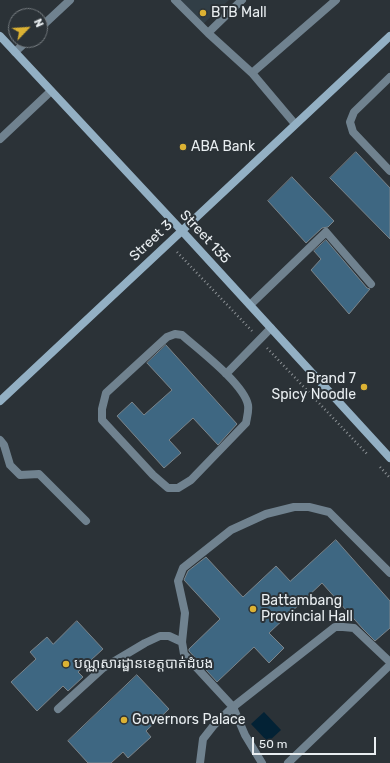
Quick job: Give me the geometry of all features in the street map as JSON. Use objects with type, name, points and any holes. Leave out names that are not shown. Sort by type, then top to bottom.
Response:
[{"type":"main road","name":"Street 135","points":[[0,36],[182,231],[390,458]]},
{"type":"main road","name":"Street 3","points":[[0,401],[390,36]]},
{"type":"street","points":[[48,21],[70,0]]},
{"type":"street","points":[[175,0],[252,74],[295,124]]},
{"type":"street","points":[[208,33],[242,0]]},
{"type":"street","points":[[252,74],[336,0]]},
{"type":"street","points":[[15,52],[19,48]]},
{"type":"street","points":[[390,77],[354,112],[350,122],[353,132],[390,171]]},
{"type":"street","points":[[0,139],[51,91]]},
{"type":"street","points":[[250,305],[326,232],[371,284]]},
{"type":"street","points":[[226,374],[271,328]]},
{"type":"street","points":[[175,334],[182,335],[226,374],[244,395],[248,404],[246,423],[191,480],[178,488],[168,488],[153,475],[102,420],[102,409],[106,393],[167,337],[175,334]]},
{"type":"street","points":[[0,440],[4,445],[10,465],[20,475],[39,474],[86,521]]},
{"type":"street","points":[[262,763],[245,735],[232,707],[184,654],[182,642],[185,614],[178,581],[183,568],[231,530],[266,514],[294,507],[309,507],[329,512],[390,573]]},
{"type":"street","points":[[200,763],[203,739],[214,725],[232,707],[335,628],[354,628],[390,663],[288,763]]},
{"type":"street","points":[[58,709],[103,668],[145,643],[160,636],[169,636],[182,642]]},
{"type":"path","points":[[168,243],[374,460]]},
{"type":"path","points":[[379,466],[390,478]]},
{"type":"shaded area","name":"BTB Mall","points":[[178,0],[229,0],[202,25]]},
{"type":"water","points":[[264,712],[281,730],[268,742],[251,724]]},
{"type":"building","points":[[356,152],[390,188],[390,239],[330,178]]},
{"type":"building","points":[[292,177],[334,221],[328,227],[322,228],[306,243],[268,201]]},
{"type":"building","points":[[326,240],[367,288],[370,289],[349,314],[311,270],[321,259],[314,251]]},
{"type":"building","points":[[166,345],[237,424],[218,445],[193,418],[169,440],[181,453],[164,468],[117,416],[132,402],[144,415],[172,390],[147,363]]},
{"type":"building","points":[[336,540],[390,601],[390,628],[375,641],[322,583],[269,633],[284,648],[269,663],[254,647],[217,682],[189,651],[189,649],[220,619],[184,580],[188,571],[206,557],[243,597],[276,566],[290,581]]},
{"type":"building","points":[[77,621],[103,649],[78,672],[83,677],[68,691],[63,686],[37,711],[11,682],[36,659],[30,652],[47,637],[53,644]]},
{"type":"building","name":"Governors Palace","points":[[137,675],[169,709],[146,731],[151,737],[128,758],[123,752],[111,763],[88,763],[68,741]]},
{"type":"place","name":"BTB Mall","points":[[203,13]]},
{"type":"place","name":"ABA Bank","points":[[183,147]]},
{"type":"place","name":"Brand 7 Spicy Noodle","points":[[364,387]]},
{"type":"place","name":"Battambang Provincial Hall","points":[[253,609]]},
{"type":"place","name":"បណ្ណសារដ្ឋានខេត្តបាត់ដំបង","points":[[66,664]]},
{"type":"place","name":"Governors Palace","points":[[124,720]]}]
